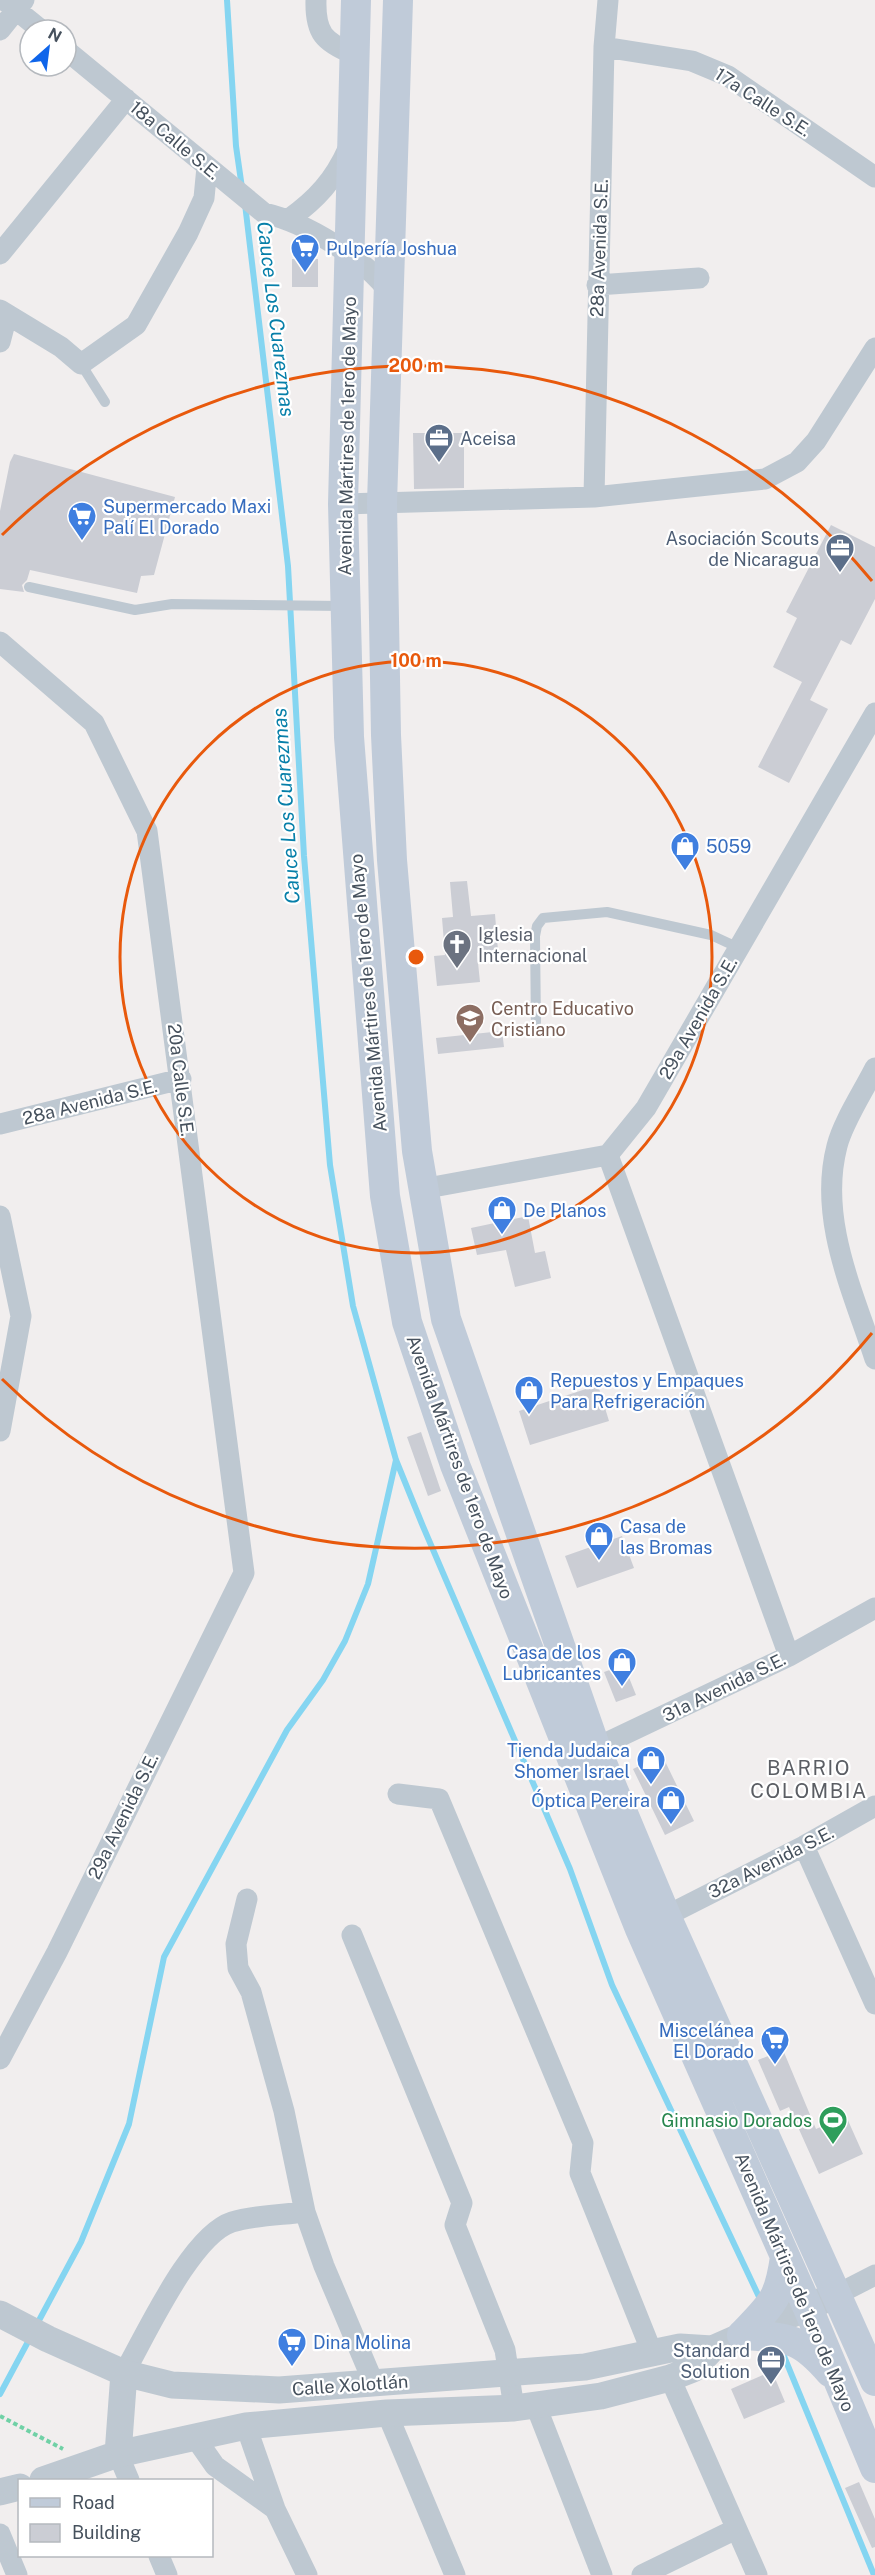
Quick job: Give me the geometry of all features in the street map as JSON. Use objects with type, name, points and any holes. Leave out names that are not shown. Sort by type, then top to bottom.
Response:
[{"type":"main road","name":"Avenida Mártires de 1ero de Mayo","points":[[356,0],[343,504],[335,605],[349,737],[385,1196],[407,1322],[455,1465],[583,1754],[666,1916],[838,2294],[875,2381]]},
{"type":"main road","name":"Avenida Mártires de 1ero de Mayo","points":[[399,0],[382,503],[386,735],[392,860],[422,1189],[446,1319],[639,1929],[785,2257],[773,2323],[816,2355],[838,2381],[875,2468]]},
{"type":"main road","points":[[349,737],[386,735]]},
{"type":"street","points":[[316,0],[315,17],[321,34],[334,47],[353,54]]},
{"type":"street","name":"28a Avenida S.E.","points":[[594,496],[597,285],[604,47],[608,0]]},
{"type":"street","points":[[0,30],[15,3],[29,18]]},
{"type":"street","name":"17a Calle S.E.","points":[[604,47],[692,61],[728,76],[875,177]]},
{"type":"street","name":"18a Calle S.E.","points":[[78,60],[264,213],[289,219],[349,256],[379,278],[390,293]]},
{"type":"street","points":[[0,254],[126,99]]},
{"type":"street","points":[[289,219],[314,201],[337,174],[351,142]]},
{"type":"street","points":[[0,342],[4,313],[62,347],[81,364],[136,325],[192,224],[204,198],[212,171]]},
{"type":"street","points":[[597,285],[699,278]]},
{"type":"street","points":[[343,504],[594,496],[765,478],[796,462],[816,441],[875,348]]},
{"type":"street","name":"20a Calle S.E.","points":[[0,642],[94,723],[147,831],[244,1573]]},
{"type":"street","name":"29a Avenida S.E.","points":[[608,1155],[646,1108],[875,712]]},
{"type":"street","points":[[875,1068],[837,1145],[831,1187],[832,1226],[875,1359]]},
{"type":"street","name":"28a Avenida S.E.","points":[[0,1124],[181,1079]]},
{"type":"street","points":[[422,1189],[608,1155],[789,1656]]},
{"type":"street","points":[[0,1216],[21,1316],[0,1431]]},
{"type":"street","name":"29a Avenida S.E.","points":[[0,2059],[57,1952],[244,1573]]},
{"type":"street","name":"31a Avenida S.E.","points":[[583,1754],[789,1656],[875,1608]]},
{"type":"street","points":[[398,1794],[439,1799],[583,2143],[580,2173],[653,2355]]},
{"type":"street","name":"32a Avenida S.E.","points":[[666,1916],[804,1846],[875,1806]]},
{"type":"street","points":[[804,1846],[867,1968],[875,2004]]},
{"type":"street","points":[[247,1899],[236,1944],[238,1968],[251,1992],[269,2057],[305,2212],[324,2266],[374,2384]]},
{"type":"street","points":[[352,1935],[462,2203],[455,2225],[505,2350],[510,2374],[602,2575]]},
{"type":"street","points":[[127,2479],[105,2457],[124,2373],[187,2263],[208,2236],[232,2222],[305,2212]]},
{"type":"street","points":[[838,2294],[875,2275]]},
{"type":"street","name":"Calle Xolotlán","points":[[48,2479],[105,2457],[194,2436],[246,2427],[387,2413],[525,2407],[601,2396],[670,2379],[693,2368],[712,2349],[838,2294]]},
{"type":"street","name":"Calle Xolotlán","points":[[4,2316],[48,2339],[124,2373],[172,2385],[279,2390],[585,2367],[653,2355],[680,2347],[712,2349]]},
{"type":"street","points":[[670,2379],[757,2575]]},
{"type":"street","points":[[275,2509],[230,2479],[215,2466],[194,2436],[203,2419],[212,2413],[235,2411],[279,2390]]},
{"type":"street","points":[[387,2413],[455,2575]]},
{"type":"street","points":[[246,2427],[275,2509],[307,2575]]},
{"type":"street","points":[[230,2479],[258,2457]]},
{"type":"street","points":[[0,2492],[18,2488]]},
{"type":"street","points":[[642,2575],[736,2529]]},
{"type":"street","points":[[0,2534],[17,2575]]},
{"type":"lane","points":[[81,364],[105,402]]},
{"type":"lane","points":[[29,587],[135,610],[172,604],[335,605]]},
{"type":"lane","points":[[536,1028],[535,936],[537,926],[543,918],[607,912],[711,935],[739,948]]},
{"type":"path","points":[[0,2416],[83,2461],[105,2457]]},
{"type":"building","name":"Pulpería Joshua","points":[[292,259],[318,259],[318,287],[292,287]]},
{"type":"building","name":"Aceisa","points":[[413,433],[464,433],[464,488],[414,489]]},
{"type":"building","name":"Supermercado Maxi Palí El Dorado","points":[[14,454],[175,497],[154,575],[141,576],[137,593],[30,570],[27,580],[22,585],[24,592],[0,589],[0,511],[10,462]]},
{"type":"building","points":[[831,525],[875,547],[875,599],[851,645],[841,640],[810,700],[828,709],[789,783],[758,767],[802,682],[773,667],[797,618],[786,612]]},
{"type":"building","points":[[467,881],[471,916],[495,914],[498,951],[477,953],[480,982],[437,986],[434,956],[445,955],[442,918],[453,917],[450,882]]},
{"type":"building","name":"Centro Educativo Cristiano","points":[[502,1031],[504,1047],[438,1054],[436,1038]]},
{"type":"building","points":[[528,1216],[535,1253],[545,1251],[551,1278],[515,1287],[506,1250],[477,1255],[471,1228]]},
{"type":"building","points":[[598,1385],[609,1421],[530,1445],[519,1411]]},
{"type":"building","points":[[421,1432],[441,1491],[428,1496],[407,1437]]},
{"type":"building","name":"Casa de las Bromas","points":[[622,1536],[634,1568],[577,1588],[565,1556]]},
{"type":"building","name":"Casa de los Lubricantes","points":[[624,1665],[636,1695],[616,1702],[604,1672]]},
{"type":"building","points":[[662,1755],[694,1821],[665,1835],[633,1769]]},
{"type":"building","points":[[783,2050],[816,2129],[846,2116],[863,2154],[819,2174],[789,2107],[780,2111],[758,2060]]},
{"type":"building","points":[[772,2371],[785,2402],[744,2419],[731,2389]]},
{"type":"building","points":[[859,2482],[875,2519],[875,2547],[872,2548],[845,2488]]},
{"type":"waterway","points":[[227,0],[236,146],[242,188]]},
{"type":"waterway","name":"Cauce Los Cuarezmas","points":[[245,204],[288,566],[304,856],[330,1165],[353,1306],[396,1460],[422,1524],[570,1869],[612,1985],[761,2301]]},
{"type":"waterway","points":[[36,2326],[81,2242],[129,2124],[164,1957],[287,1730],[323,1680],[345,1641],[368,1584],[396,1460]]},
{"type":"waterway","points":[[0,2394],[30,2338]]},
{"type":"waterway","points":[[781,2349],[874,2575]]},
{"type":"place","name":"Pulpería Joshua","points":[[305,274]]},
{"type":"place","name":"Aceisa","points":[[439,464]]},
{"type":"place","name":"Supermercado Maxi Palí El Dorado","points":[[82,542]]},
{"type":"place","name":"Asociación Scouts de Nicaragua","points":[[840,574]]},
{"type":"place","name":"5059","points":[[685,872]]},
{"type":"place","name":"Iglesia Internacional","points":[[457,970]]},
{"type":"place","name":"Centro Educativo Cristiano","points":[[470,1044]]},
{"type":"place","name":"De Planos","points":[[502,1236]]},
{"type":"place","name":"Repuestos y Empaques Para Refrigeración","points":[[529,1416]]},
{"type":"place","name":"Casa de las Bromas","points":[[599,1562]]},
{"type":"place","name":"Casa de los Lubricantes","points":[[622,1688]]},
{"type":"place","name":"Tienda Judaica Shomer Israel","points":[[651,1786]]},
{"type":"place","name":"Óptica Pereira","points":[[671,1826]]},
{"type":"place","name":"Miscelánea El Dorado","points":[[775,2066]]},
{"type":"place","name":"Gimnasio Dorados","points":[[833,2146]]},
{"type":"place","name":"Dina Molina","points":[[292,2368]]},
{"type":"place","name":"Standard Solution","points":[[771,2386]]},
{"type":"district","name":"BARRIO COLOMBIA","points":[[809,1780]]}]
